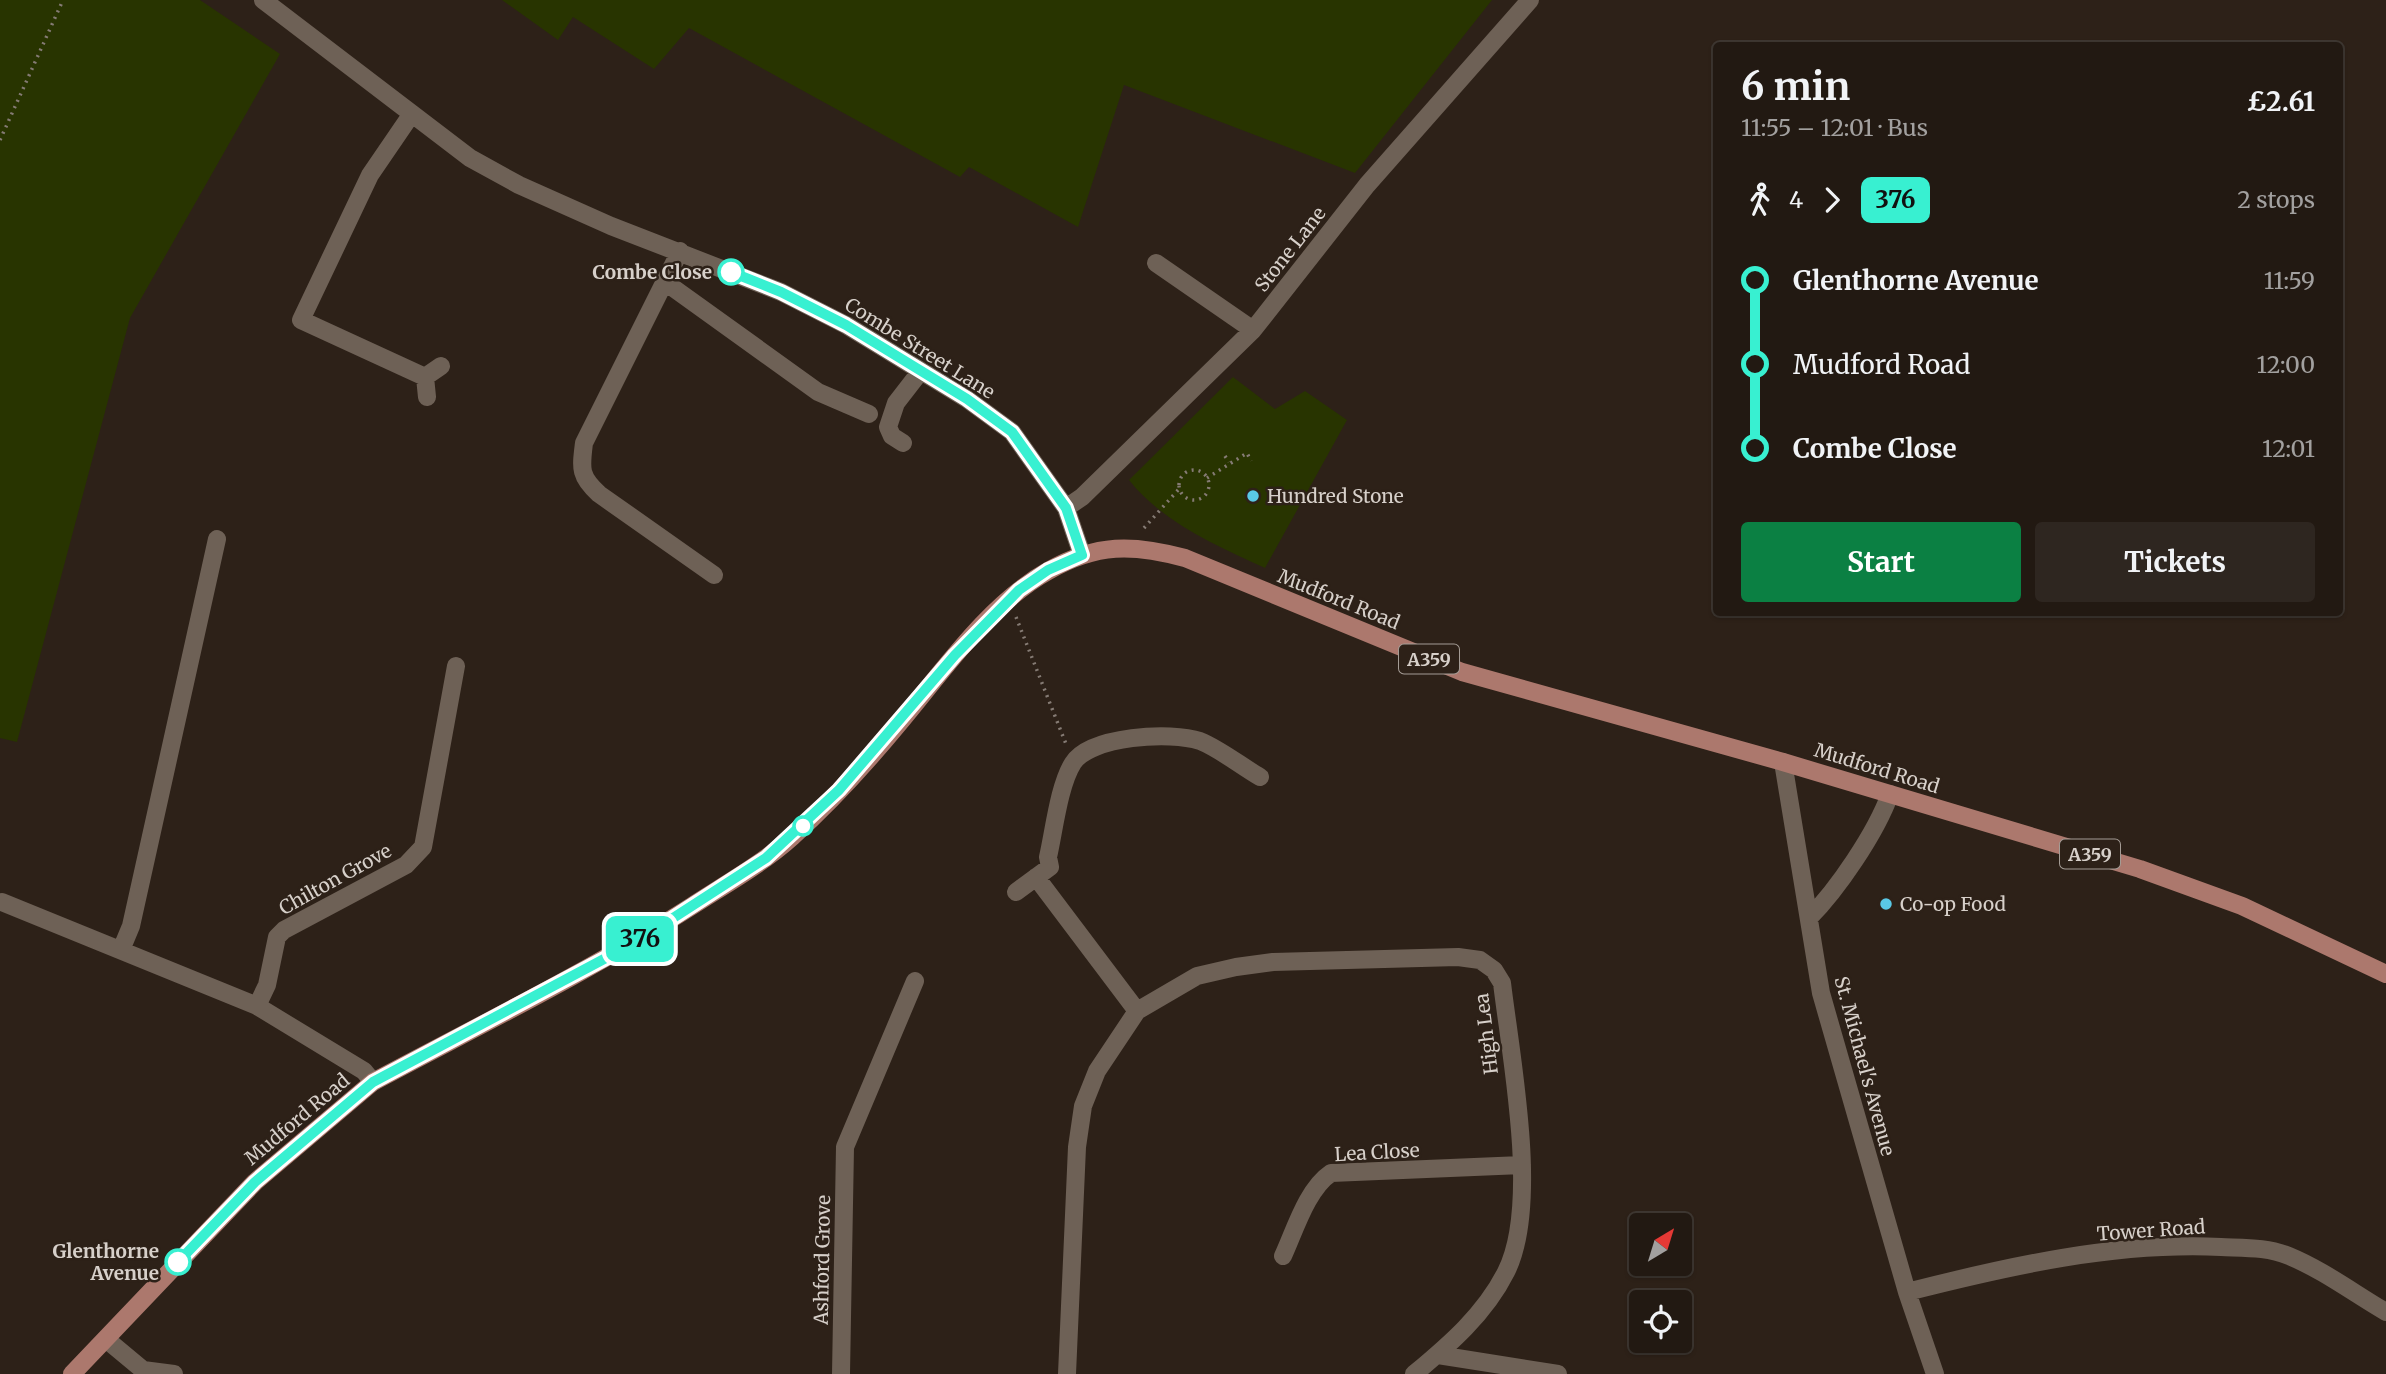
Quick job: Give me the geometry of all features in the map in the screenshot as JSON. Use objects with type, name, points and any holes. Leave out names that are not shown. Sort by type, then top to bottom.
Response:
[{"type":"main road","name":"Mudford Road","points":[[72,1374],[255,1182],[373,1082],[636,942],[766,858],[839,790],[955,655],[1009,600],[1048,570],[1082,555],[1115,548],[1144,547],[1185,558],[1462,672],[1783,762],[2153,873],[2242,906],[2386,974]]},
{"type":"street","name":"Combe Street Lane","points":[[263,0],[470,158],[519,185],[611,226],[781,292],[846,325],[967,399],[1012,432],[1066,508],[1082,555]]},
{"type":"street","name":"Stone Lane","points":[[1066,508],[1082,497],[1253,330],[1367,185],[1530,0]]},
{"type":"street","points":[[411,115],[370,175],[301,320],[425,376]]},
{"type":"street","points":[[680,251],[584,443],[582,463],[584,481],[714,575]]},
{"type":"street","points":[[1156,263],[1253,330]]},
{"type":"street","points":[[665,282],[818,392],[869,415]]},
{"type":"street","points":[[425,376],[442,366]]},
{"type":"street","points":[[903,443],[892,436],[888,427],[896,403],[920,372]]},
{"type":"street","points":[[425,376],[427,397]]},
{"type":"street","points":[[121,950],[134,913],[217,539]]},
{"type":"street","name":"Chilton Grove","points":[[257,1006],[267,985],[277,937],[284,930],[406,864],[423,848],[456,666]]},
{"type":"street","points":[[1016,891],[1050,867],[1048,857],[1067,775],[1073,762],[1096,745],[1164,737],[1199,741],[1260,777]]},
{"type":"street","name":"St. Michael's Avenue","points":[[1783,762],[1821,993],[1907,1292],[1935,1374]]},
{"type":"street","points":[[1809,918],[1835,892],[1838,880],[1880,820],[1890,794]]},
{"type":"street","points":[[1037,877],[1137,1011]]},
{"type":"street","points":[[2,902],[257,1006],[364,1071],[373,1082]]},
{"type":"street","name":"High Lea","points":[[1067,1374],[1077,1147],[1083,1106],[1097,1071],[1137,1011],[1197,976],[1236,967],[1422,957],[1480,960],[1494,970],[1502,983],[1522,1165],[1522,1212],[1507,1269],[1478,1314],[1438,1355],[1414,1374]]},
{"type":"street","name":"Ashford Grove","points":[[841,1374],[845,1147],[915,981]]},
{"type":"street","name":"Lea Close","points":[[1283,1256],[1311,1197],[1322,1179],[1331,1173],[1522,1165]]},
{"type":"street","name":"Tower Road","points":[[1907,1292],[2006,1267],[2110,1252],[2192,1246],[2262,1248],[2290,1256],[2386,1312]]},
{"type":"street","points":[[107,1340],[143,1370],[174,1374]]},
{"type":"street","points":[[1438,1355],[1558,1374]]},
{"type":"path","points":[[0,140],[63,0]]},
{"type":"path","points":[[1207,478],[1247,453],[1251,461]]},
{"type":"path","points":[[1224,456],[1229,462]]},
{"type":"path","points":[[1200,471],[1207,478],[1207,493],[1199,500],[1184,498],[1179,489],[1180,479],[1186,472],[1200,471]]},
{"type":"path","points":[[1144,528],[1179,489]]},
{"type":"path","points":[[1009,600],[1073,762]]},
{"type":"green space","points":[[0,0],[200,0],[280,54],[130,318],[17,742],[0,738]]},
{"type":"green space","points":[[502,0],[1492,0],[1355,173],[1124,85],[1078,227],[969,167],[960,177],[689,28],[654,69],[573,17],[558,40]]},
{"type":"green space","points":[[1233,377],[1275,409],[1305,391],[1347,420],[1265,568],[1191,532],[1157,508],[1129,480]]},
{"type":"bus line","name":"376","points":[[178,1262],[255,1182],[341,1106],[373,1082],[636,942],[766,858],[792,837],[839,790],[899,724],[955,655],[1019,590],[1048,570],[1082,555],[1066,508],[1012,432],[967,399],[846,325],[781,292],[731,272]]},
{"type":"place","name":"Combe Close","points":[[731,272]]},
{"type":"place","name":"Hundred Stone","points":[[1253,496]]},
{"type":"place","name":"Co-op Food","points":[[1886,904]]},
{"type":"place","name":"Glenthorne Avenue","points":[[178,1262]]}]
